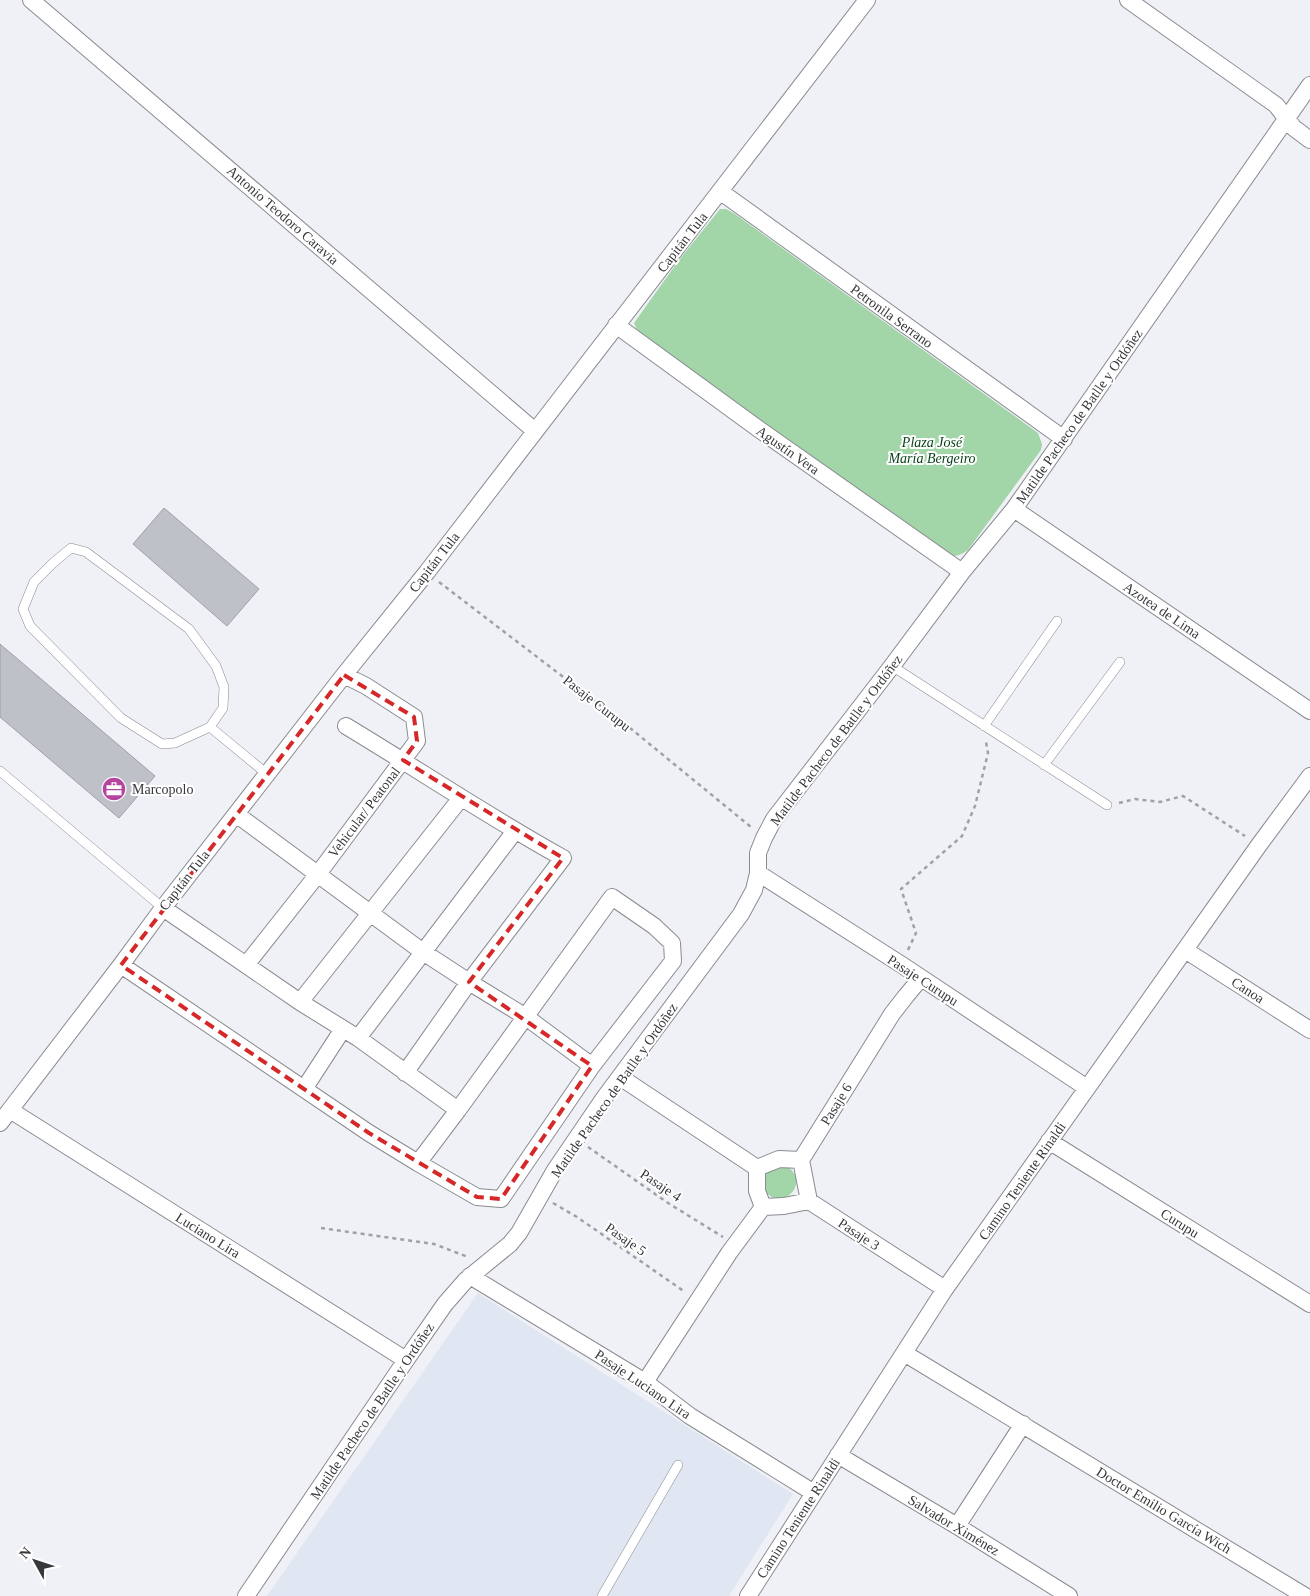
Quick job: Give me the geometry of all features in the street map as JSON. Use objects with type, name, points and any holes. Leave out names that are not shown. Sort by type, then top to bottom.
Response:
[{"type":"street","name":"Antonio Teodoro Caravia","points":[[32,0],[535,431]]},
{"type":"street","name":"Capitán Tula","points":[[5,1116],[121,965],[162,908],[427,572],[868,0]]},
{"type":"street","points":[[1128,0],[1276,105],[1294,128],[1310,140]]},
{"type":"street","name":"Matilde Pacheco de Batlle y Ordóñez","points":[[246,1596],[445,1304],[470,1276],[510,1244],[524,1226],[555,1170],[620,1077],[742,914],[754,890],[758,873],[758,853],[774,819],[962,572],[1014,509],[1064,440],[1310,85]]},
{"type":"street","name":"Petronila Serrano","points":[[721,192],[1064,440]]},
{"type":"street","name":"Agustín Vera","points":[[616,325],[760,430],[962,572]]},
{"type":"street","name":"Azotea de Lima","points":[[1014,509],[1310,710]]},
{"type":"street","name":"Vehicular/ Peatonal","points":[[246,965],[318,874],[417,741],[414,717],[366,686],[344,675]]},
{"type":"street","points":[[346,726],[515,831],[563,858],[470,982],[405,1073]]},
{"type":"street","name":"Camino Teniente Rinaldi","points":[[748,1596],[945,1289],[1259,845],[1310,776]]},
{"type":"street","points":[[300,1002],[461,798]]},
{"type":"street","points":[[236,814],[423,952],[526,1017],[592,1066]]},
{"type":"street","points":[[358,1038],[515,831]]},
{"type":"street","name":"Pasaje Curupu","points":[[758,873],[922,978],[1087,1088]]},
{"type":"street","points":[[121,965],[304,1089],[418,1163],[477,1197],[501,1199],[592,1066],[673,961],[672,943],[654,926],[612,897],[418,1163]]},
{"type":"street","points":[[162,908],[300,1002],[358,1038],[458,1110]]},
{"type":"street","name":"Canoa","points":[[1186,950],[1310,1030]]},
{"type":"street","name":"Pasaje 6","points":[[801,1160],[892,1014],[922,978]]},
{"type":"street","points":[[304,1089],[343,1029]]},
{"type":"street","points":[[620,1077],[757,1168]]},
{"type":"street","name":"Luciano Lira","points":[[5,1116],[406,1360]]},
{"type":"street","name":"Curupu","points":[[1049,1141],[1310,1304]]},
{"type":"street","points":[[757,1168],[778,1159],[801,1160],[809,1202],[763,1207]]},
{"type":"street","points":[[757,1168],[757,1191],[763,1207]]},
{"type":"street","name":"Pasaje 3","points":[[809,1202],[945,1289]]},
{"type":"street","points":[[645,1382],[735,1245],[763,1207]]},
{"type":"street","name":"Pasaje Luciano Lira","points":[[470,1276],[645,1382],[690,1416],[814,1493]]},
{"type":"street","name":"Doctor Emilio García Wich","points":[[904,1352],[1305,1596]]},
{"type":"street","points":[[957,1526],[1024,1424]]},
{"type":"street","name":"Salvador Ximénez","points":[[838,1455],[957,1526],[1063,1595]]},
{"type":"lane","points":[[71,548],[86,552],[189,629],[216,666],[224,687],[223,708],[210,728],[175,743],[162,744],[121,718],[30,626],[23,609],[34,582],[71,548]]},
{"type":"lane","points":[[984,726],[1057,621]]},
{"type":"lane","points":[[1044,765],[1120,662]]},
{"type":"lane","points":[[892,666],[1107,806]]},
{"type":"lane","points":[[210,728],[267,774]]},
{"type":"lane","points":[[0,771],[162,908]]},
{"type":"lane","points":[[602,1596],[678,1465]]},
{"type":"path","name":"Pasaje Curupu","points":[[427,572],[630,728],[764,838]]},
{"type":"path","points":[[902,965],[916,933],[902,888],[962,836],[975,806],[988,753],[984,726]]},
{"type":"path","points":[[1107,806],[1135,799],[1160,802],[1184,796],[1259,845]]},
{"type":"path","name":"Pasaje 4","points":[[576,1140],[668,1203],[735,1245]]},
{"type":"path","name":"Pasaje 5","points":[[540,1196],[577,1216],[698,1301]]},
{"type":"path","points":[[321,1228],[434,1244],[472,1258],[470,1276]]},
{"type":"highlighted area","points":[[344,675],[414,717],[417,741],[403,760],[563,858],[469,982],[592,1066],[501,1199],[477,1197],[369,1133],[121,965]]},
{"type":"shaded area","points":[[478,1293],[793,1494],[729,1596],[267,1596]]},
{"type":"green space","name":"Plaza José María Bergeiro","points":[[720,209],[726,209],[735,214],[1038,433],[1042,444],[1041,450],[968,550],[958,555],[947,556],[655,344],[636,328],[634,323],[679,260]]},
{"type":"green space","points":[[787,1166],[794,1173],[795,1188],[784,1198],[777,1199],[770,1196],[764,1189],[765,1172],[769,1168]]},
{"type":"building","points":[[164,508],[259,589],[227,626],[133,544]]},
{"type":"building","points":[[0,644],[155,776],[119,818],[0,717]]},
{"type":"place","name":"Marcopolo","points":[[114,789]]}]
